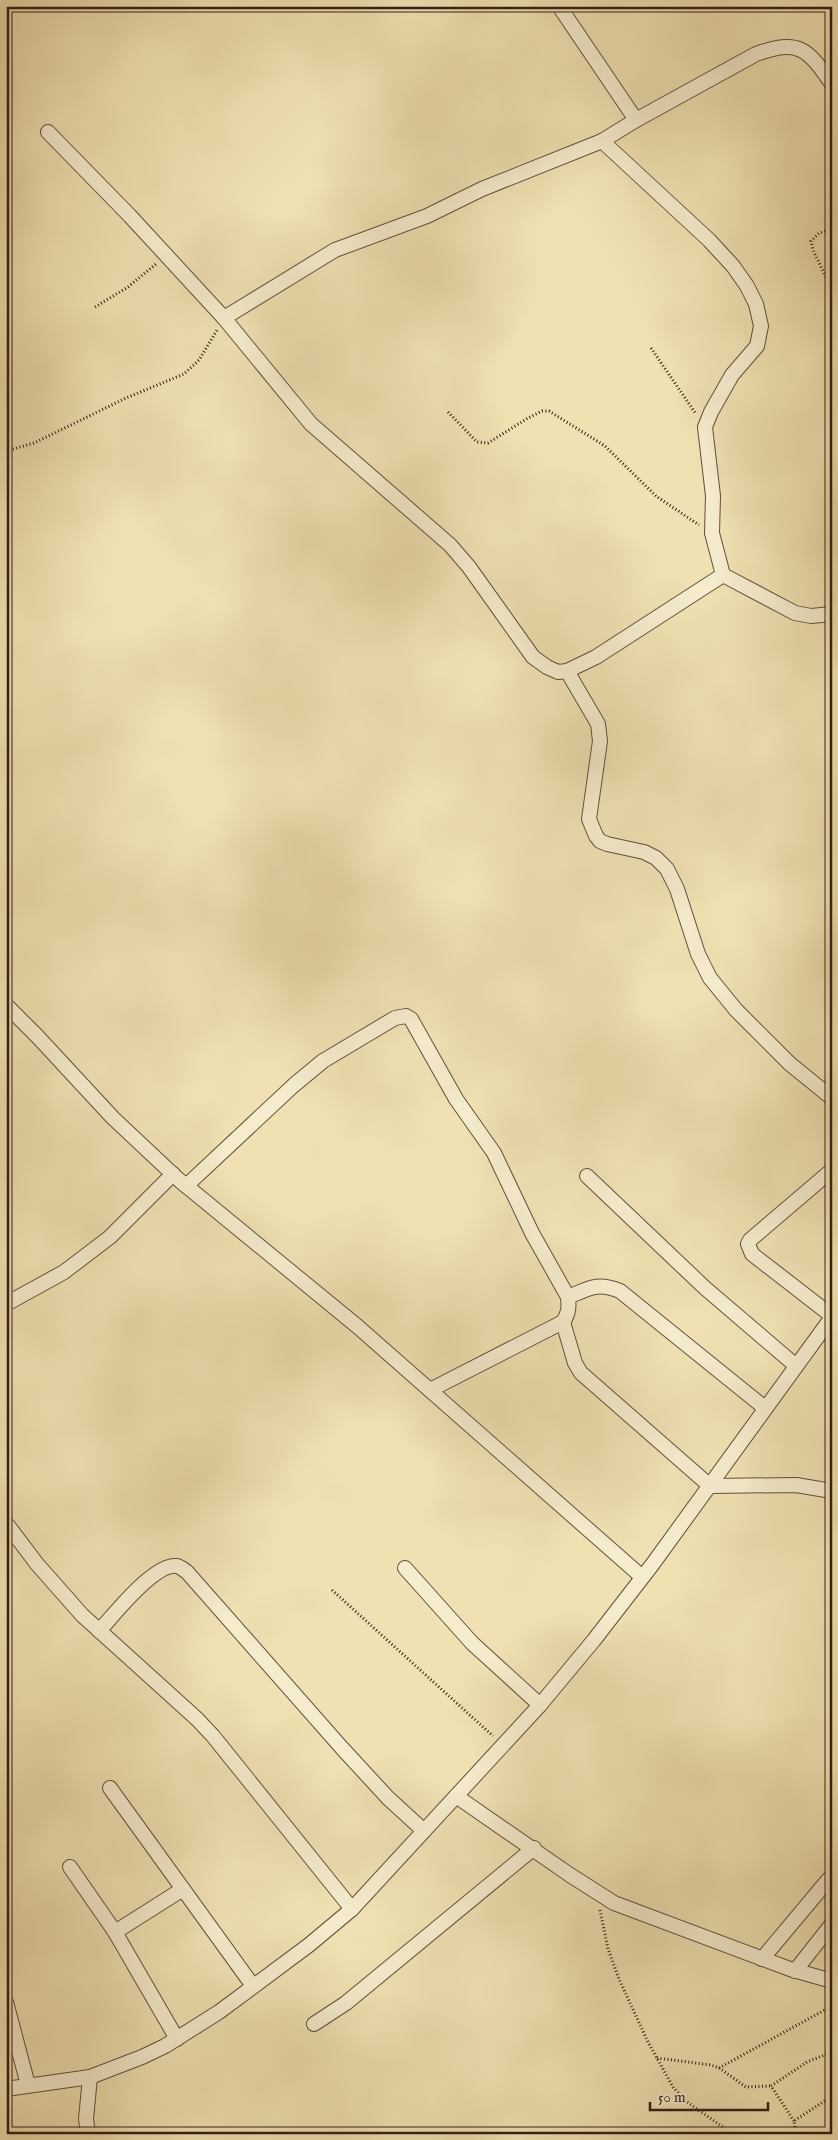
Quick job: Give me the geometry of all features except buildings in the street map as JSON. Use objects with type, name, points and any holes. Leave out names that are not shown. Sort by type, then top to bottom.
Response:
[{"type":"street","points":[[559,6],[636,120]]},
{"type":"street","points":[[224,318],[335,250],[427,216],[482,189],[602,141],[636,120],[756,54],[789,45],[805,51],[819,65],[832,84]]},
{"type":"street","points":[[48,132],[224,318],[311,424],[450,545],[469,567],[533,657],[547,667],[558,672],[568,672],[596,657],[724,574]]},
{"type":"street","points":[[602,141],[715,246],[738,272],[756,304],[761,326],[757,346],[732,375],[705,427],[713,496],[712,533],[724,574],[796,613],[811,616],[832,614]]},
{"type":"street","points":[[568,672],[598,724],[600,741],[589,819],[596,836],[600,841],[607,844],[644,852],[656,858],[667,869],[677,889],[698,954],[710,978],[741,1015],[790,1064],[832,1098]]},
{"type":"street","points":[[6,1005],[38,1036],[113,1118],[186,1186],[356,1326],[641,1576]]},
{"type":"street","points":[[186,1186],[294,1085],[323,1061],[395,1018],[406,1016],[411,1019],[456,1099],[494,1153],[532,1233],[568,1297],[569,1307],[563,1322],[430,1390]]},
{"type":"street","points":[[6,2089],[90,2077],[142,2057],[176,2039],[219,2012],[309,1945],[352,1908],[540,1705],[594,1640],[710,1486],[832,1316],[752,1254],[748,1244],[750,1240],[832,1170]]},
{"type":"street","points":[[6,1304],[64,1272],[110,1237],[173,1174]]},
{"type":"street","points":[[587,1176],[705,1288],[795,1366]]},
{"type":"street","points":[[568,1297],[591,1287],[605,1285],[620,1291],[765,1408]]},
{"type":"street","points":[[563,1322],[575,1363],[581,1373],[710,1486],[796,1485],[832,1491]]},
{"type":"street","points":[[6,1523],[54,1584],[82,1615],[197,1719],[213,1736],[352,1908]]},
{"type":"street","points":[[99,1631],[142,1584],[158,1572],[171,1566],[179,1566],[187,1572],[367,1776],[424,1832]]},
{"type":"street","points":[[405,1568],[472,1643],[540,1705]]},
{"type":"street","points":[[110,1788],[253,1986]]},
{"type":"street","points":[[456,1796],[614,1903],[795,1971],[832,1981]]},
{"type":"street","points":[[314,2024],[346,2003],[534,1848]]},
{"type":"street","points":[[70,1867],[115,1932],[176,2039]]},
{"type":"street","points":[[762,1959],[829,1879]]},
{"type":"street","points":[[115,1932],[183,1890]]},
{"type":"street","points":[[795,1971],[832,1924]]},
{"type":"street","points":[[6,2002],[28,2085]]},
{"type":"street","points":[[88,2134],[86,2119],[90,2077]]},
{"type":"path","points":[[832,229],[819,233],[811,241],[813,250],[832,290]]},
{"type":"path","points":[[95,308],[128,287],[166,256]]},
{"type":"path","points":[[6,451],[34,443],[126,398],[184,374],[199,360],[224,318]]},
{"type":"path","points":[[651,348],[705,427]]},
{"type":"path","points":[[448,412],[476,442],[482,444],[488,443],[536,413],[549,411],[605,446],[662,500],[712,533]]},
{"type":"path","points":[[332,1590],[503,1745]]},
{"type":"path","points":[[597,1893],[608,1949],[628,1999],[673,2087],[687,2102],[733,2134]]},
{"type":"path","points":[[719,2068],[832,2006]]},
{"type":"path","points":[[657,2058],[706,2064],[719,2068],[746,2087],[771,2086],[807,2062],[832,2052]]},
{"type":"path","points":[[771,2086],[794,2121],[796,2134]]},
{"type":"path","points":[[794,2121],[832,2096]]}]
